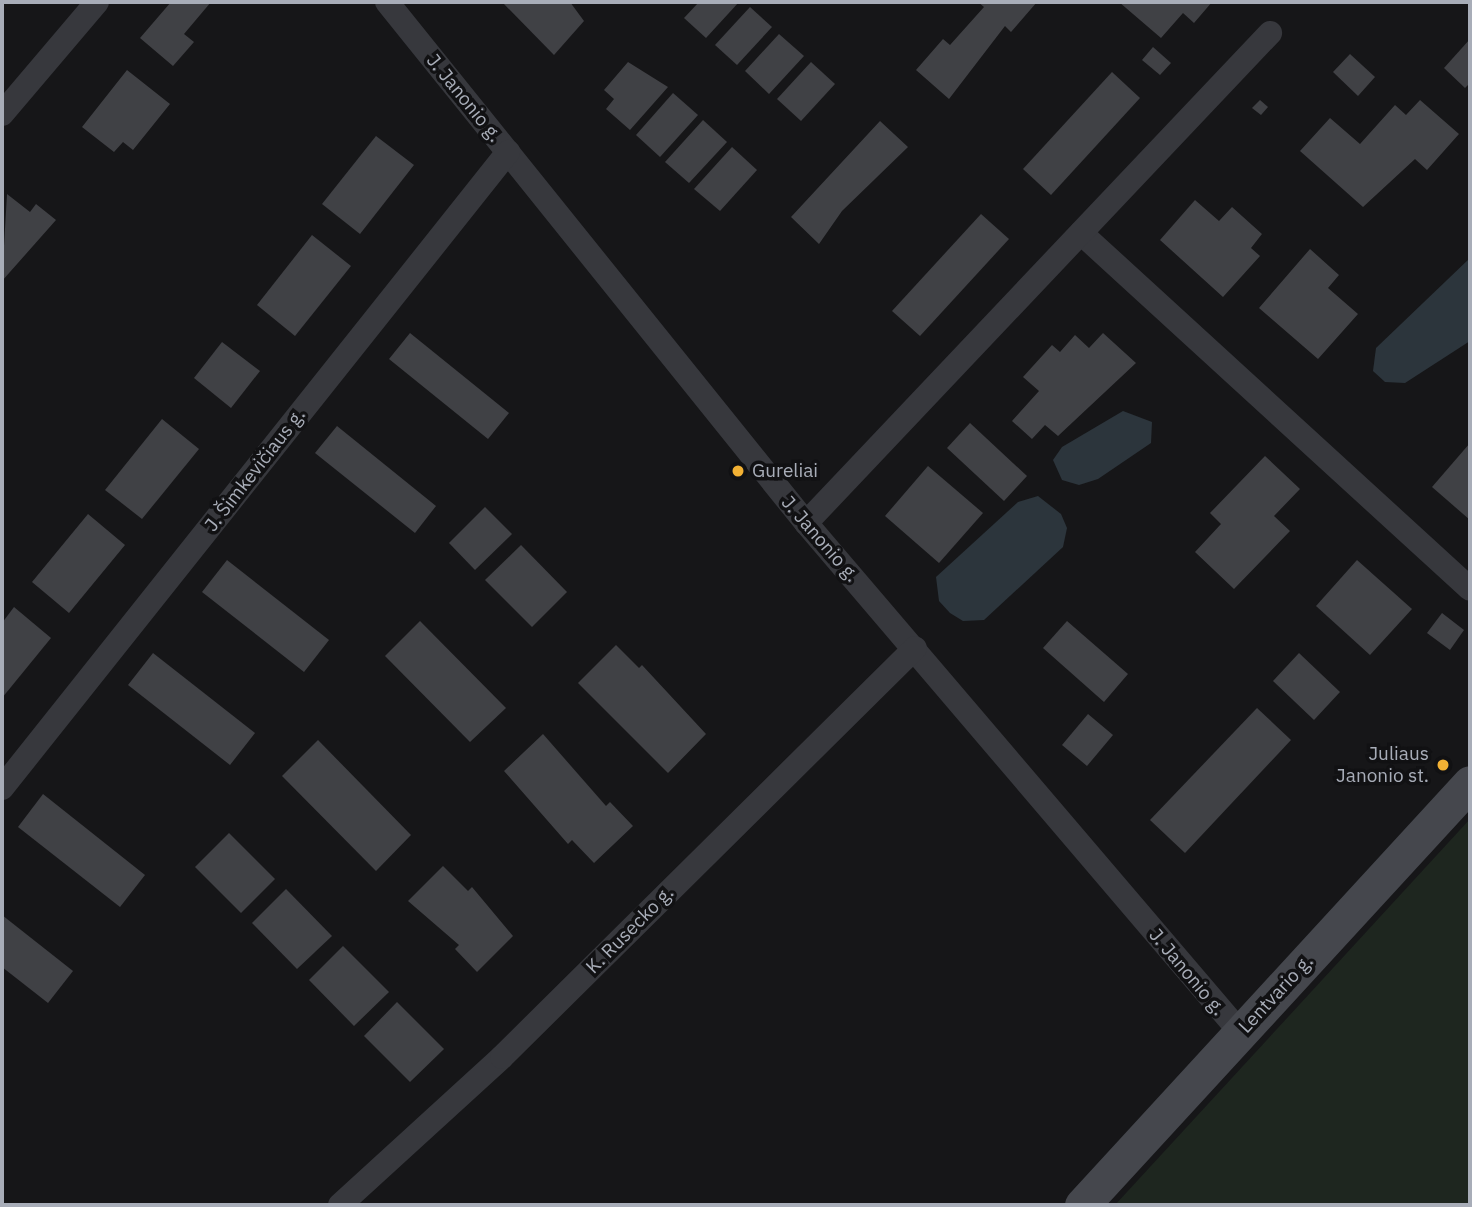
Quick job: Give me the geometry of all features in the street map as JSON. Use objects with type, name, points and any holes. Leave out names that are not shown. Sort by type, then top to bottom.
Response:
[{"type":"main road","name":"Lentvario g.","points":[[1083,1205],[1470,783]]},
{"type":"street","points":[[2,114],[97,2]]},
{"type":"street","name":"J. Janonio g.","points":[[387,2],[806,523],[1241,1033]]},
{"type":"street","points":[[806,523],[1270,33]]},
{"type":"street","name":"J. Šimkevičiaus g.","points":[[2,788],[508,152]]},
{"type":"street","points":[[1081,233],[1470,589]]},
{"type":"street","name":"K. Rusecko g.","points":[[340,1205],[502,1057],[915,648]]},
{"type":"shaded area","points":[[1470,258],[1470,341],[1405,383],[1385,382],[1373,371],[1376,348]]},
{"type":"shaded area","points":[[1123,411],[1152,422],[1151,443],[1098,479],[1079,485],[1062,480],[1053,460],[1062,447]]},
{"type":"shaded area","points":[[1038,496],[1061,514],[1067,528],[1063,547],[984,620],[963,621],[950,613],[939,601],[936,577],[1018,502]]},
{"type":"shaded area","points":[[1470,819],[1470,1205],[1115,1205],[1254,1054]]},
{"type":"building","points":[[171,2],[211,2],[184,34],[194,42],[173,66],[140,38]]},
{"type":"building","points":[[502,2],[570,2],[584,21],[554,55]]},
{"type":"building","points":[[699,2],[739,2],[706,38],[684,18]]},
{"type":"building","points":[[978,2],[1037,2],[1011,32],[1005,26],[949,99],[916,70],[943,39],[950,45],[984,7]]},
{"type":"building","points":[[1119,2],[1212,2],[1194,23],[1183,13],[1161,38]]},
{"type":"building","points":[[750,7],[772,27],[737,65],[715,45]]},
{"type":"building","points":[[779,34],[804,56],[769,94],[745,71]]},
{"type":"building","points":[[1470,39],[1470,83],[1465,88],[1444,68]]},
{"type":"building","points":[[1153,47],[1171,63],[1160,75],[1142,60]]},
{"type":"building","points":[[1350,54],[1375,77],[1358,96],[1333,72]]},
{"type":"building","points":[[628,62],[668,87],[630,130],[606,109],[614,99],[604,90]]},
{"type":"building","points":[[811,62],[835,84],[801,121],[777,99]]},
{"type":"building","points":[[127,70],[170,104],[133,150],[123,142],[114,152],[82,127]]},
{"type":"building","points":[[1112,72],[1140,98],[1051,195],[1023,169]]},
{"type":"building","points":[[673,93],[698,115],[660,157],[636,135]]},
{"type":"building","points":[[1260,100],[1268,107],[1261,115],[1252,108]]},
{"type":"building","points":[[1420,100],[1459,134],[1427,170],[1415,159],[1363,207],[1300,151],[1330,118],[1360,144],[1395,105],[1406,115]]},
{"type":"building","points":[[703,120],[727,142],[689,183],[665,162]]},
{"type":"building","points":[[880,121],[908,147],[842,211],[819,244],[791,217]]},
{"type":"building","points":[[376,136],[414,165],[360,234],[322,204]]},
{"type":"building","points":[[732,147],[757,170],[720,211],[694,189]]},
{"type":"building","points":[[7,194],[30,212],[36,204],[56,220],[2,281]]},
{"type":"building","points":[[1195,200],[1219,221],[1232,207],[1262,234],[1251,248],[1260,256],[1223,297],[1160,240]]},
{"type":"building","points":[[981,214],[1009,239],[920,336],[892,311]]},
{"type":"building","points":[[312,235],[351,266],[295,336],[257,305]]},
{"type":"building","points":[[1310,249],[1339,275],[1328,288],[1358,314],[1318,359],[1259,308]]},
{"type":"building","points":[[410,333],[509,413],[488,439],[389,359]]},
{"type":"building","points":[[1103,333],[1136,363],[1058,436],[1045,425],[1032,439],[1012,421],[1039,391],[1023,377],[1052,345],[1060,352],[1075,335],[1089,348]]},
{"type":"building","points":[[222,342],[260,371],[231,408],[194,378]]},
{"type":"building","points":[[162,419],[199,449],[142,519],[105,490]]},
{"type":"building","points":[[970,423],[1027,476],[1004,501],[947,448]]},
{"type":"building","points":[[337,426],[436,506],[415,533],[315,453]]},
{"type":"building","points":[[1470,443],[1470,520],[1432,487]]},
{"type":"building","points":[[1265,456],[1300,489],[1274,516],[1290,531],[1234,589],[1195,552],[1221,524],[1210,513]]},
{"type":"building","points":[[928,466],[983,513],[939,563],[885,516]]},
{"type":"building","points":[[485,507],[512,534],[475,570],[449,543]]},
{"type":"building","points":[[88,514],[125,545],[69,613],[32,582]]},
{"type":"building","points":[[521,545],[567,592],[532,627],[485,580]]},
{"type":"building","points":[[227,560],[329,640],[304,672],[202,592]]},
{"type":"building","points":[[1357,560],[1412,609],[1370,655],[1316,606]]},
{"type":"building","points":[[14,607],[51,638],[2,698],[2,623]]},
{"type":"building","points":[[1442,613],[1464,630],[1450,650],[1427,633]]},
{"type":"building","points":[[420,621],[506,708],[470,742],[385,656]]},
{"type":"building","points":[[1067,621],[1128,674],[1104,702],[1043,648]]},
{"type":"building","points":[[616,645],[639,668],[642,665],[706,734],[668,773],[578,683]]},
{"type":"building","points":[[153,653],[255,733],[230,765],[128,685]]},
{"type":"building","points":[[1299,653],[1340,692],[1314,720],[1273,681]]},
{"type":"building","points":[[1257,708],[1291,740],[1185,853],[1150,820]]},
{"type":"building","points":[[1088,714],[1113,735],[1087,766],[1062,745]]},
{"type":"building","points":[[543,734],[606,806],[610,802],[633,826],[594,863],[572,840],[568,844],[504,771]]},
{"type":"building","points":[[318,740],[411,835],[376,871],[282,776]]},
{"type":"building","points":[[43,794],[145,875],[120,907],[18,827]]},
{"type":"building","points":[[229,833],[275,879],[241,913],[195,867]]},
{"type":"building","points":[[443,866],[468,891],[472,887],[513,936],[477,972],[455,949],[459,945],[408,901]]},
{"type":"building","points":[[286,889],[332,936],[297,969],[252,923]]},
{"type":"building","points":[[2,915],[73,971],[48,1003],[2,967]]},
{"type":"building","points":[[343,946],[389,992],[354,1026],[309,980]]},
{"type":"building","points":[[397,1002],[444,1049],[410,1082],[364,1036]]},
{"type":"place","name":"Gureliai","points":[[738,471]]},
{"type":"place","name":"Juliaus Janonio st.","points":[[1443,765]]}]
